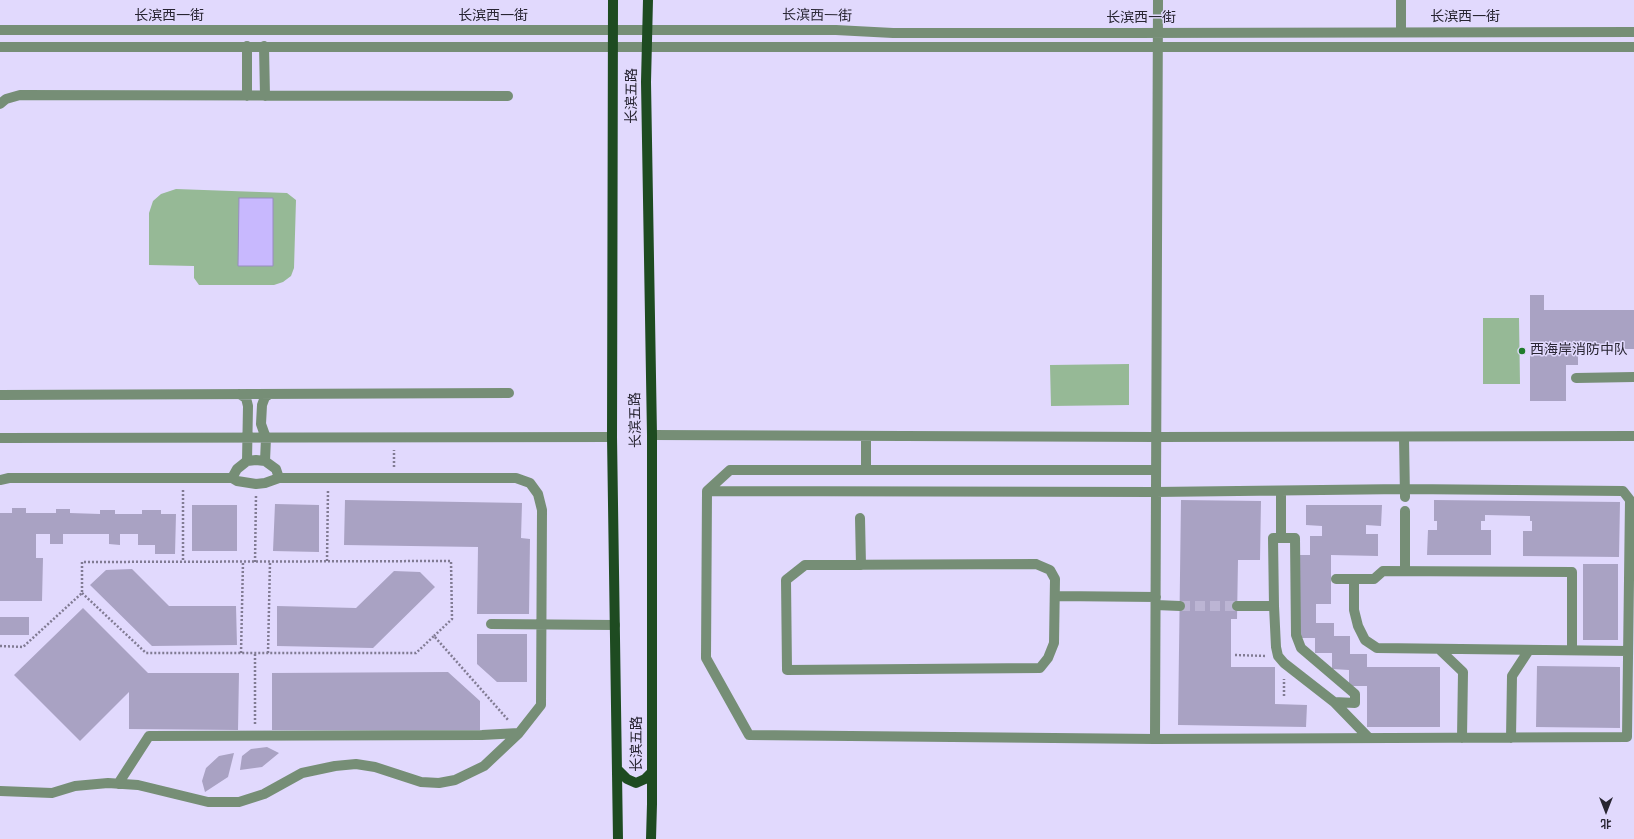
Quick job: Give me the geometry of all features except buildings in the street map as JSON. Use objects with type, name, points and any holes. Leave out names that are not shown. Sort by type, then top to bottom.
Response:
[{"type":"main road","name":"长滨五路","points":[[613,0],[612,437],[618,839]]},
{"type":"main road","name":"长滨五路","points":[[648,0],[646,82],[652,435],[652,772],[650,839]]},
{"type":"main road","points":[[617,769],[627,779],[636,783],[645,779],[652,772]]},
{"type":"street","points":[[1156,739],[1158,0]]},
{"type":"street","points":[[1400,0],[1401,32]]},
{"type":"street","name":"长滨西一街","points":[[0,30],[836,30],[893,33],[1634,32]]},
{"type":"street","points":[[247,46],[247,96]]},
{"type":"street","points":[[264,46],[265,96]]},
{"type":"street","name":"长滨西一街","points":[[0,47],[1634,47]]},
{"type":"street","points":[[0,104],[6,99],[20,95],[508,96]]},
{"type":"street","points":[[1576,378],[1634,378]]},
{"type":"street","points":[[0,395],[509,393]]},
{"type":"street","points":[[239,394],[246,398],[248,406],[249,423],[247,438],[247,461]]},
{"type":"street","points":[[265,461],[266,438],[261,424],[262,406],[265,397],[270,394]]},
{"type":"street","points":[[652,435],[1156,437],[1634,436]]},
{"type":"street","points":[[866,436],[866,470]]},
{"type":"street","points":[[0,438],[612,437]]},
{"type":"street","points":[[1404,437],[1405,493]]},
{"type":"street","points":[[232,478],[237,469],[247,461],[265,461],[276,469],[279,478]]},
{"type":"street","points":[[707,491],[1281,491],[1405,493],[1623,491],[1630,500],[1627,738],[1156,739],[749,735],[706,658],[707,491],[730,470],[1156,470]]},
{"type":"street","points":[[0,480],[9,478],[232,478],[237,481],[256,484],[265,483],[279,478],[516,478],[530,483],[538,494],[542,510],[541,705],[519,733],[484,766],[455,780],[439,783],[421,782],[375,767],[356,764],[335,766],[302,773],[264,794],[239,802],[208,802],[138,785],[108,783],[75,786],[52,793],[0,791]]},
{"type":"street","points":[[1281,491],[1281,538]]},
{"type":"street","points":[[1405,511],[1405,570]]},
{"type":"street","points":[[860,518],[861,565]]},
{"type":"street","points":[[1334,702],[1355,703],[1355,694],[1301,648],[1296,636],[1295,538],[1273,538],[1274,606],[1276,647],[1278,656],[1284,663],[1334,702],[1369,738]]},
{"type":"street","points":[[1036,564],[1050,570],[1055,579],[1054,643],[1048,658],[1040,668],[787,670],[786,580],[805,565],[861,565],[1036,564]]},
{"type":"street","points":[[1336,578],[1374,579],[1383,571],[1405,570],[1572,572],[1572,650]]},
{"type":"street","points":[[1354,579],[1354,610],[1358,626],[1366,640],[1377,648],[1440,650],[1628,651]]},
{"type":"street","points":[[1055,596],[1156,601],[1180,606]]},
{"type":"street","points":[[1237,606],[1274,606]]},
{"type":"street","points":[[491,624],[614,624]]},
{"type":"street","points":[[1440,650],[1462,672],[1462,738]]},
{"type":"street","points":[[1511,738],[1512,676],[1529,650]]},
{"type":"street","points":[[118,784],[149,736],[474,735],[519,733]]},
{"type":"path","points":[[394,450],[394,471]]},
{"type":"path","points":[[183,478],[183,562]]},
{"type":"path","points":[[327,561],[329,478]]},
{"type":"path","points":[[255,562],[256,484]]},
{"type":"path","points":[[452,561],[452,619],[416,652],[146,652],[82,593],[82,562],[243,562],[452,561]]},
{"type":"path","points":[[241,652],[243,562]]},
{"type":"path","points":[[268,652],[270,562]]},
{"type":"path","points":[[0,646],[23,647],[82,593]]},
{"type":"path","points":[[434,636],[519,733]]},
{"type":"path","points":[[255,652],[255,736]]},
{"type":"path","points":[[1235,655],[1278,656]]},
{"type":"green space","points":[[176,189],[287,193],[296,200],[294,268],[291,276],[283,282],[274,285],[199,285],[194,278],[194,266],[149,265],[149,213],[153,201],[161,194]]},
{"type":"green space","points":[[1483,318],[1519,318],[1520,384],[1483,384]]},
{"type":"green space","points":[[1129,364],[1129,405],[1051,406],[1050,365]]},
{"type":"shaded area","points":[[239,198],[273,198],[273,266],[238,266]]},
{"type":"tunnel","points":[[1180,606],[1237,606]]},
{"type":"place","name":"西海岸消防中队","points":[[1522,351]]}]
